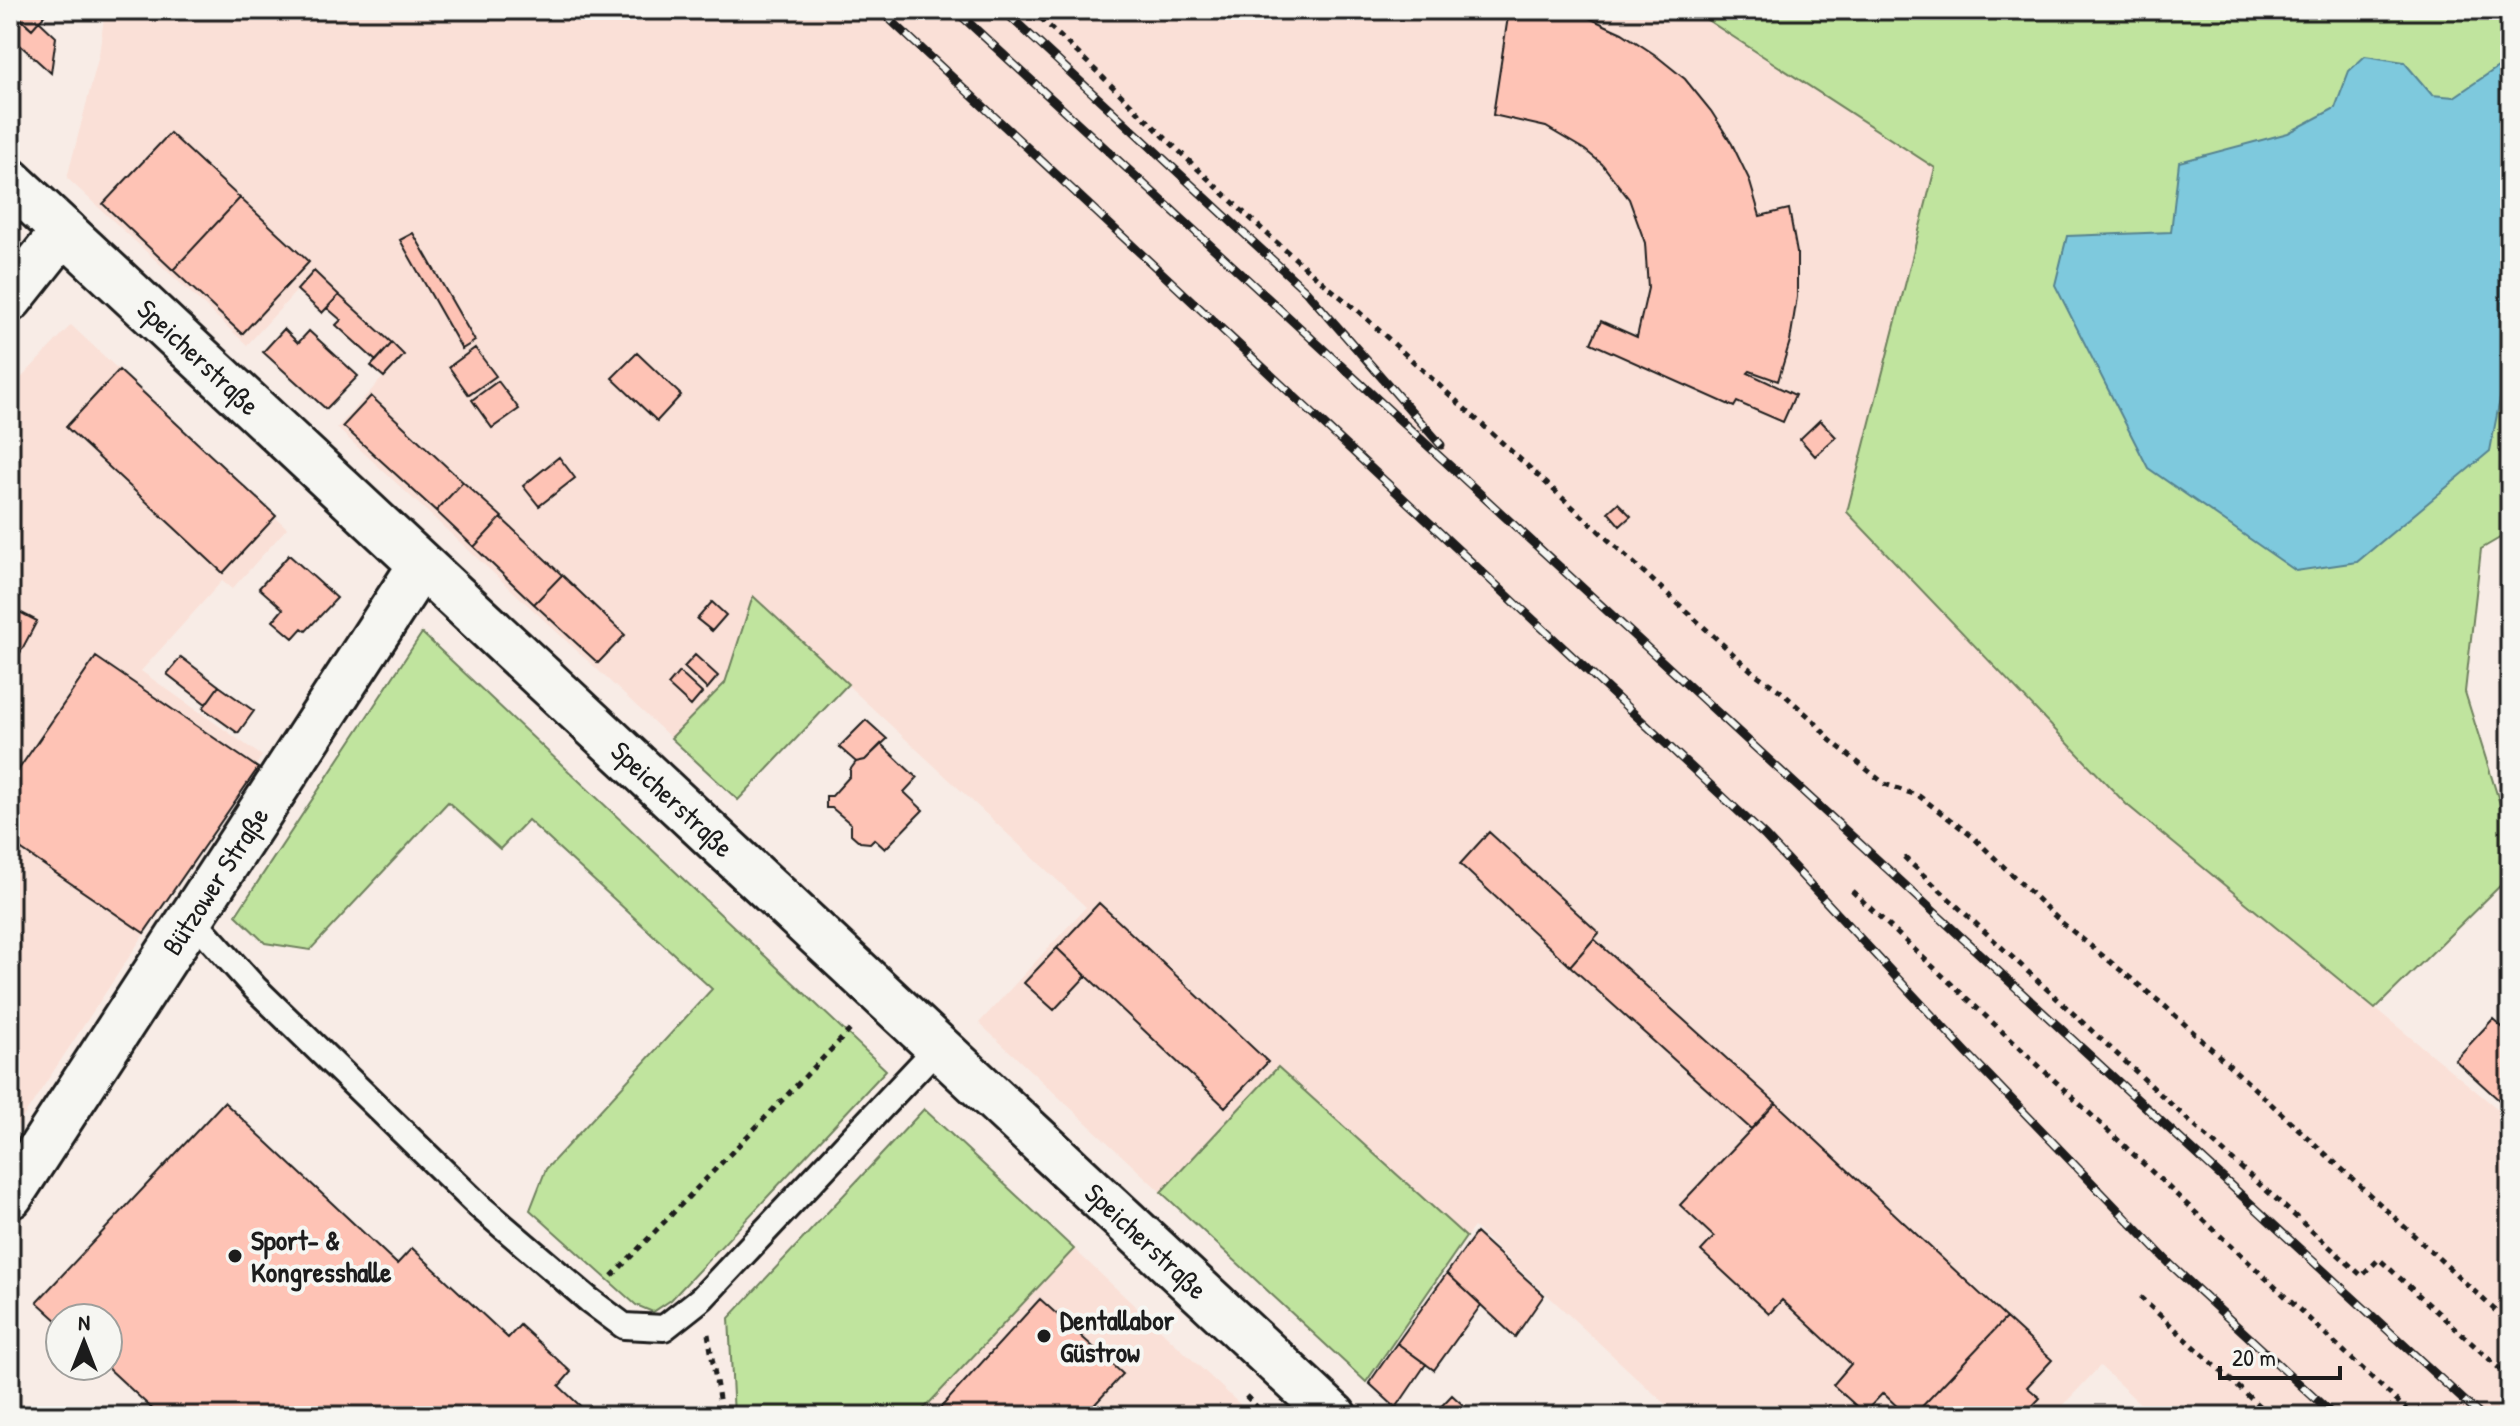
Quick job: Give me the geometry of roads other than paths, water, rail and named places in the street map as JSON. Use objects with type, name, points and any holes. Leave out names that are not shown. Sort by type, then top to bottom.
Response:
[{"type":"street","name":"Speicherstraße","points":[[10,181],[1334,1416]]},
{"type":"street","points":[[10,299],[64,231]]},
{"type":"street","name":"Bützower Straße","points":[[10,1196],[421,565]]},
{"type":"lane","points":[[191,917],[255,988],[478,1205],[624,1326],[664,1328],[702,1298],[938,1047]]},
{"type":"water","points":[[2365,56],[2404,62],[2432,95],[2454,97],[2510,59],[2510,153],[2503,177],[2510,191],[2510,347],[2490,451],[2357,562],[2296,571],[2148,468],[2055,285],[2067,236],[2171,232],[2179,162],[2288,133],[2335,108],[2349,71]]},
{"type":"railway","points":[[880,10],[1765,836],[1966,1052],[2172,1266],[2334,1416]]},
{"type":"railway","points":[[955,10],[2481,1416]]},
{"type":"railway","points":[[1003,10],[1306,291],[1441,445]]},
{"type":"place","name":"Sport- & Kongresshalle","points":[[235,1256]]},
{"type":"place","name":"Dentallabor Güstrow","points":[[1044,1336]]}]
